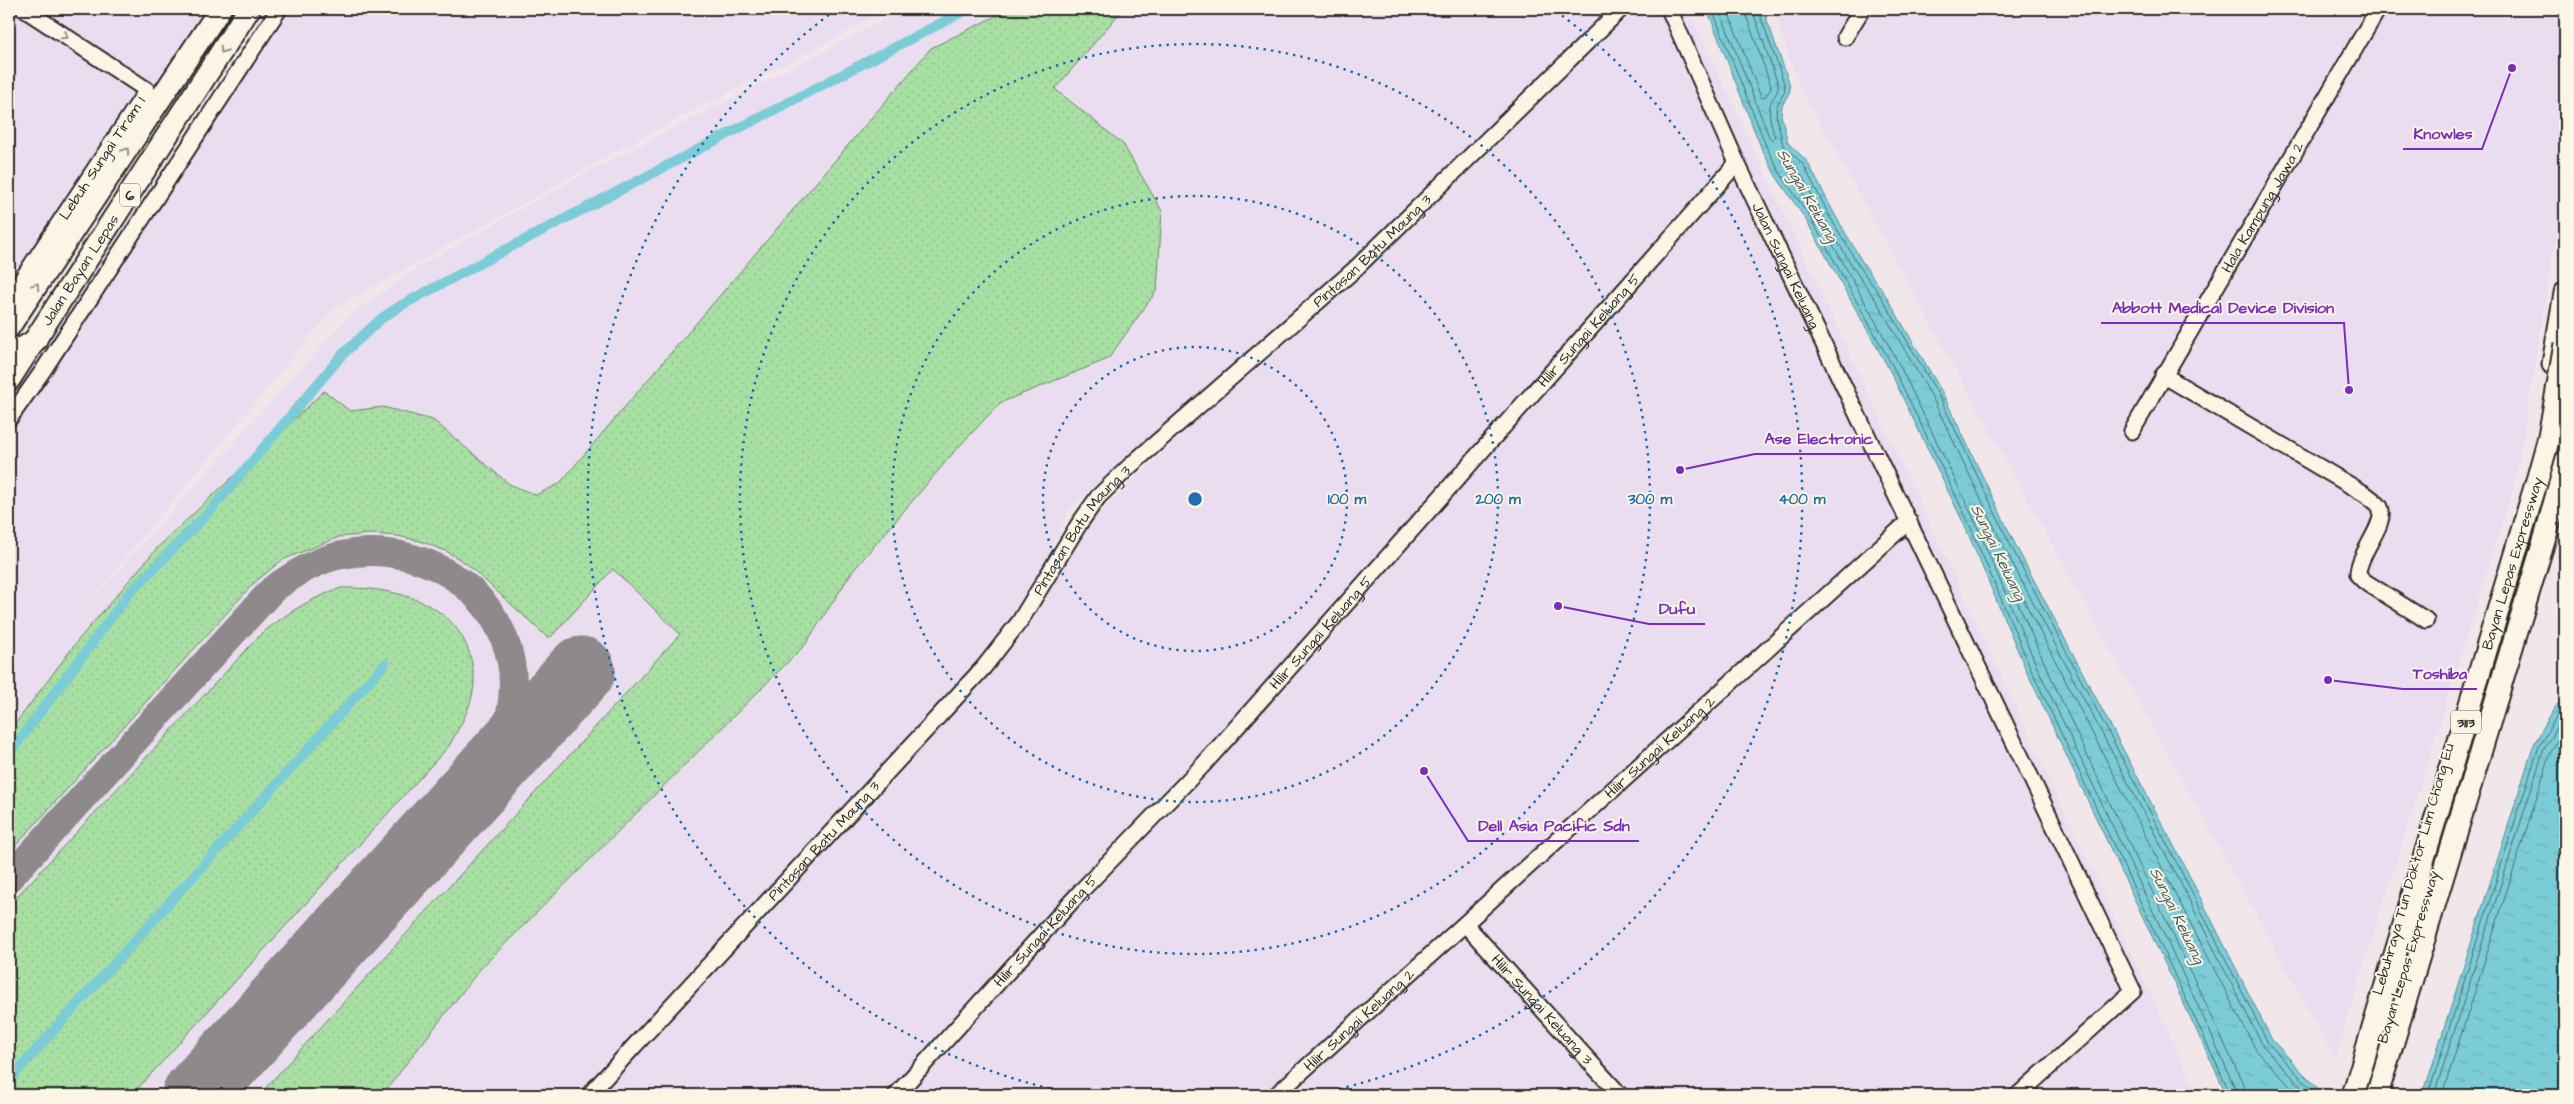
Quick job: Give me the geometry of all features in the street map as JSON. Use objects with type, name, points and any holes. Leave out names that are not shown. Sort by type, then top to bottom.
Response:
[{"type":"highway","name":"Jalan Bayan Lepas","points":[[9,328],[220,9]]},
{"type":"highway","name":"Jalan Bayan Lepas","points":[[9,380],[250,9]]},
{"type":"highway","name":"Lebuhraya Tun Doktor Lim Chong Eu","points":[[2352,1095],[2529,479],[2545,406],[2565,293]]},
{"type":"highway","points":[[9,346],[19,350],[36,340]]},
{"type":"highway","name":"Bayan Lepas Expressway","points":[[2352,1095],[2538,478],[2549,437],[2565,344]]},
{"type":"highway","name":"Bayan Lepas Expressway","points":[[2352,1095],[2539,522],[2565,416]]},
{"type":"highway","name":"Lebuhraya Tun Doktor Lim Chong Eu","points":[[2377,1095],[2565,462]]},
{"type":"highway","points":[[2529,479],[2540,470],[2548,469],[2554,473],[2559,485]]},
{"type":"street","name":"Lebuh Sungai Tiram 1","points":[[9,298],[147,90],[24,9]]},
{"type":"street","points":[[9,419],[42,372],[279,9]]},
{"type":"street","name":"Pintasan Batu Maung 3","points":[[589,1095],[984,667],[1020,621],[1079,524],[1098,497],[1131,465],[1354,270],[1621,9]]},
{"type":"street","name":"Jalan Sungai Keluang","points":[[1669,9],[1737,163],[2133,991],[2018,1095]]},
{"type":"street","points":[[1845,37],[1862,9]]},
{"type":"street","name":"Hala Kampung Jawa 2","points":[[2132,431],[2378,9]]},
{"type":"street","name":"Hilir Sungai Keluang 5","points":[[896,1095],[1082,890],[1204,764],[1737,163]]},
{"type":"street","points":[[2163,375],[2378,504],[2381,517],[2360,561],[2358,575],[2364,581],[2426,620]]},
{"type":"street","name":"Hilir Sungai Keluang 2","points":[[1276,1095],[1909,521]]},
{"type":"street","name":"Hilir Sungai Keluang 3","points":[[1465,924],[1620,1095]]},
{"type":"shaded area","points":[[9,9],[215,9],[9,312]]},
{"type":"shaded area","points":[[269,9],[885,9],[842,35],[635,141],[337,307],[304,343],[76,617],[350,315],[418,267],[594,169],[906,9],[1613,9],[1348,267],[1070,508],[1035,583],[1001,633],[939,708],[581,1095],[9,1095],[9,401]]},
{"type":"shaded area","points":[[1629,9],[1688,9],[2198,1095],[602,1095],[1021,639],[1090,522]]},
{"type":"shaded area","points":[[1773,9],[2565,9],[2565,179],[2516,479],[2335,1058],[1799,85]]},
{"type":"green space","points":[[1010,9],[1123,9],[1055,89],[1123,144],[1162,211],[1157,290],[1108,359],[1000,403],[954,452],[852,572],[805,645],[481,968],[382,1095],[259,1095],[680,634],[613,569],[551,637],[547,637],[467,564],[446,551],[420,541],[398,536],[370,534],[339,537],[282,560],[254,583],[9,853],[9,732],[79,639],[158,547],[324,391],[350,411],[383,407],[433,420],[509,484],[536,495],[559,484],[931,48]]},
{"type":"green space","points":[[341,588],[387,591],[409,597],[428,605],[446,617],[460,633],[469,653],[474,687],[466,714],[449,746],[132,1095],[9,1095],[9,905],[262,633],[300,607]]},
{"type":"water","name":"Sungai Keluang","points":[[1707,9],[1763,9],[1789,82],[1790,91],[1782,106],[1781,115],[1788,143],[1807,161],[1863,263],[1886,296],[1942,392],[2017,548],[2186,869],[2272,1040],[2324,1095],[2227,1095],[2027,672],[1963,522],[1889,369],[1806,220],[1776,176],[1762,150]]},
{"type":"water","points":[[2565,694],[2565,1095],[2423,1095],[2534,744],[2552,712]]},
{"type":"waterway","points":[[9,754],[128,595],[210,511],[342,355],[382,318],[402,305],[488,259],[968,9]]},
{"type":"waterway","points":[[9,1080],[385,664]]},
{"type":"taxiway","points":[[9,878],[273,589],[311,565],[337,556],[372,552],[406,556],[438,568],[466,586],[488,610],[504,639],[512,672],[511,708],[501,741],[473,790]]},
{"type":"runway","points":[[196,1095],[581,671]]},
{"type":"place","name":"Knowles","points":[[2512,68]]},
{"type":"place","name":"Abbott Medical Device Division","points":[[2349,390]]},
{"type":"place","name":"Ase Electronic","points":[[1680,470]]},
{"type":"place","name":"Dufu","points":[[1558,606]]},
{"type":"place","name":"Toshiba","points":[[2328,680]]},
{"type":"place","name":"Dell Asia Pacific Sdn","points":[[1424,771]]}]
